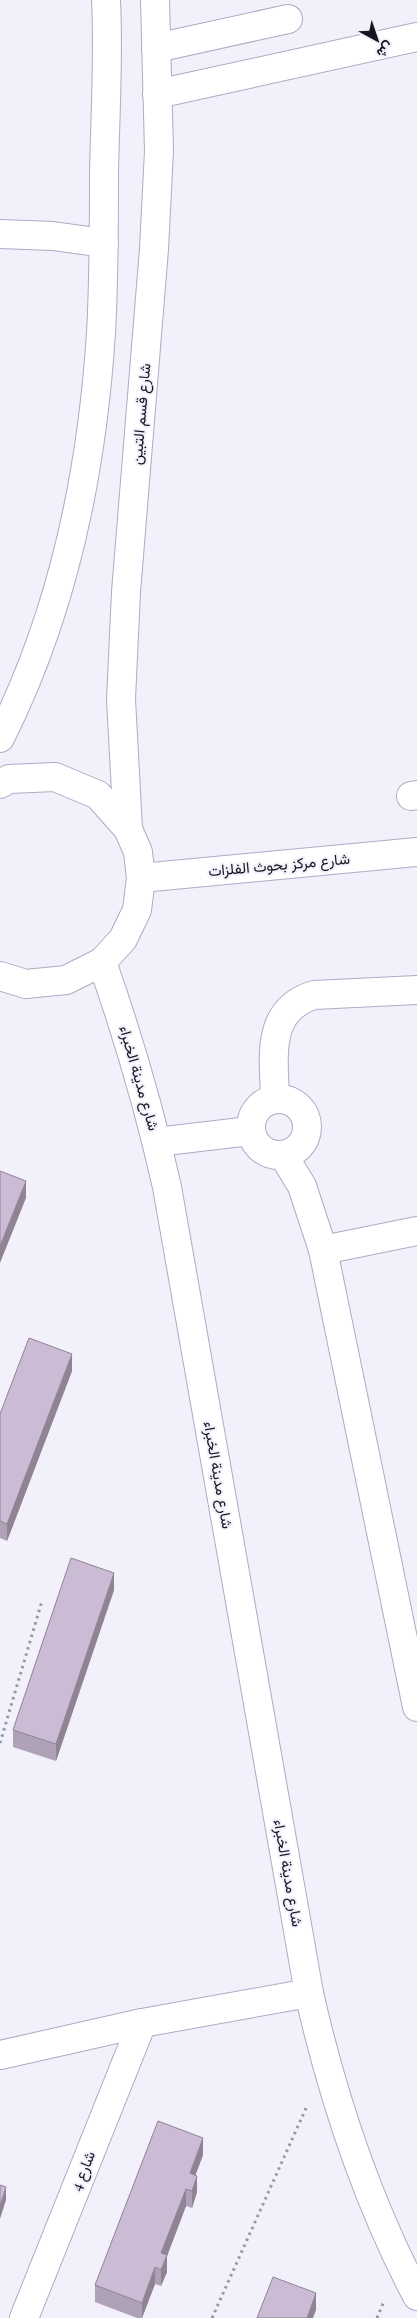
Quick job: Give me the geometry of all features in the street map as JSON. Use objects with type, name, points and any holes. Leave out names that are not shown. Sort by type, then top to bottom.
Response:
[{"type":"street","points":[[0,738],[33,661],[60,588],[79,504],[93,419],[101,333],[104,243],[106,0]]},
{"type":"street","name":"شارع قسم التبين","points":[[128,828],[121,699],[126,592],[154,249],[159,151],[155,0]]},
{"type":"street","points":[[156,48],[288,19]]},
{"type":"street","points":[[157,94],[417,37]]},
{"type":"street","points":[[0,234],[53,236],[104,243]]},
{"type":"street","points":[[0,784],[9,779],[55,777],[98,795],[128,828],[138,852],[142,878],[137,910],[123,939],[102,962],[66,980],[26,984],[0,976]]},
{"type":"street","name":"شارع مركز بحوث الفلزات","points":[[142,878],[417,852]]},
{"type":"street","name":"شارع مدينة الخبراء","points":[[102,962],[128,1036],[157,1142],[167,1187],[309,1993],[325,2065],[366,2187],[408,2261],[417,2296]]},
{"type":"street","points":[[274,1099],[274,1050],[278,1027],[286,1011],[299,1000],[314,995],[417,990]]},
{"type":"street","points":[[274,1099],[286,1099],[296,1104],[303,1112],[307,1123],[306,1134],[301,1144],[293,1151],[283,1155],[271,1154],[262,1150],[254,1142],[250,1131],[251,1120],[256,1110],[264,1102],[274,1099]]},
{"type":"street","points":[[157,1142],[250,1131]]},
{"type":"street","points":[[283,1155],[302,1186],[323,1250],[417,1707]]},
{"type":"street","points":[[323,1250],[417,1230]]},
{"type":"street","points":[[0,2055],[142,2023],[309,1993]]},
{"type":"street","name":"شارع 4","points":[[24,2318],[142,2023]]},
{"type":"path","points":[[0,1743],[42,1601]]},
{"type":"path","points":[[212,2318],[325,2065]]},
{"type":"building","points":[[0,1171],[26,1181],[0,1246]]},
{"type":"building","points":[[29,1338],[72,1354],[7,1524],[0,1521],[0,1414]]},
{"type":"building","points":[[71,1558],[114,1573],[56,1744],[13,1730]]},
{"type":"building","points":[[158,2121],[203,2138],[190,2173],[197,2176],[192,2191],[186,2189],[161,2253],[167,2255],[161,2270],[155,2267],[142,2303],[95,2285]]},
{"type":"building","points":[[0,2185],[6,2187],[0,2206]]},
{"type":"building","points":[[273,2277],[316,2293],[307,2318],[257,2318]]}]
